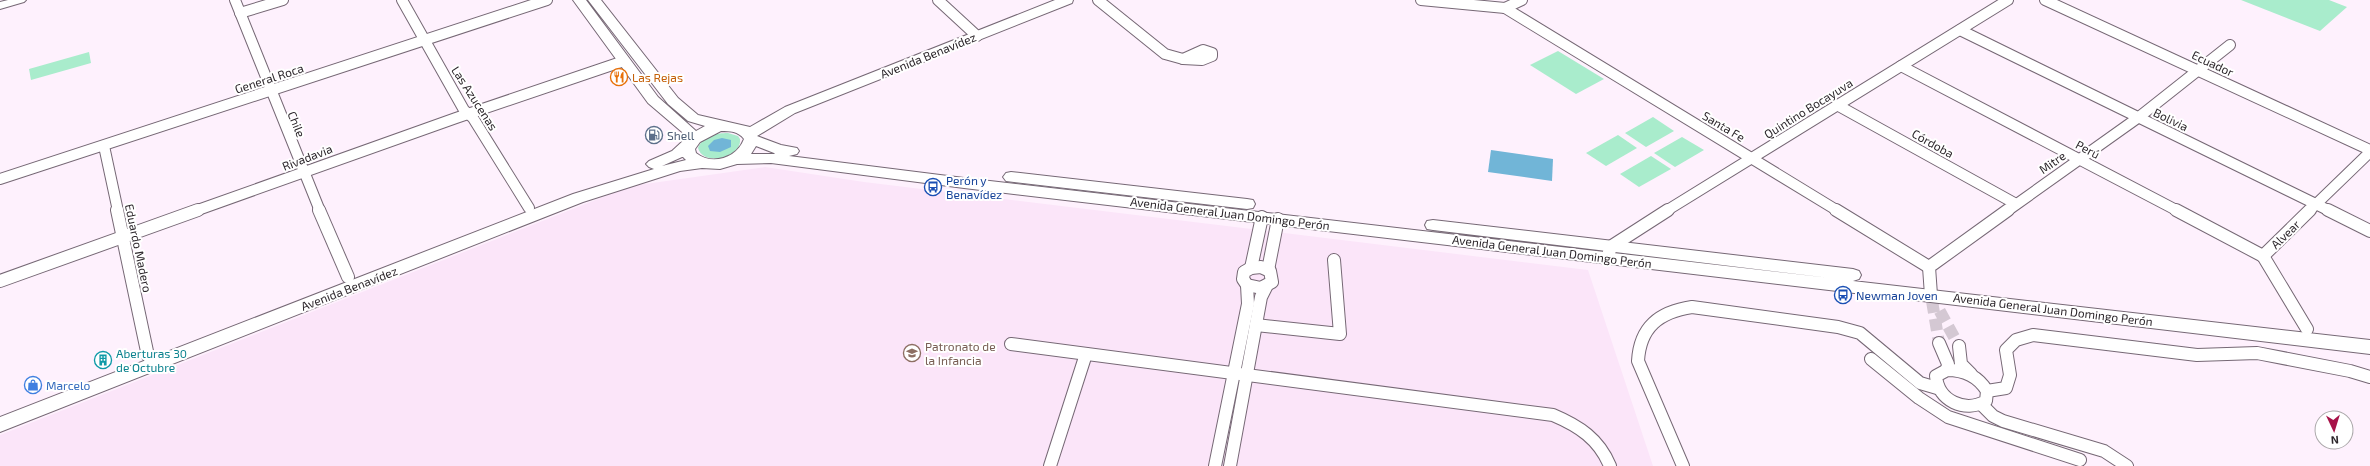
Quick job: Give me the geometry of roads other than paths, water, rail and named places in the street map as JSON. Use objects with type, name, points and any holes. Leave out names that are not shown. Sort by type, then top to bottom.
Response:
[{"type":"main road","points":[[579,0],[653,100],[688,130],[691,142],[690,155],[702,163],[718,164],[734,159],[747,150],[750,137],[742,128],[725,126],[693,118],[673,101],[594,0]]},
{"type":"main road","name":"Avenida Benavídez","points":[[750,137],[772,119],[790,110],[1066,0]]},
{"type":"main road","name":"Avenida Benavídez","points":[[725,126],[790,110]]},
{"type":"main road","points":[[691,142],[704,131],[725,126]]},
{"type":"main road","name":"Avenida General Juan Domingo Perón","points":[[750,137],[779,150],[1609,252],[1931,289],[2370,336]]},
{"type":"main road","name":"Avenida Benavídez","points":[[0,414],[348,277],[529,208],[669,158],[684,150],[691,142]]},
{"type":"main road","name":"Avenida General Juan Domingo Perón","points":[[734,159],[779,159],[957,182],[1278,219],[1609,252]]},
{"type":"main road","name":"Avenida Benavídez","points":[[0,425],[578,198],[679,166],[702,163]]},
{"type":"main road","name":"Avenida General Juan Domingo Perón","points":[[1931,289],[2370,347]]},
{"type":"street","points":[[0,6],[20,0]]},
{"type":"street","name":"Chile","points":[[235,0],[303,173],[348,277]]},
{"type":"street","points":[[240,13],[283,0]]},
{"type":"street","name":"Las Azucenas","points":[[402,0],[468,114],[473,118],[529,208]]},
{"type":"street","name":"General Roca","points":[[0,179],[547,0]]},
{"type":"street","points":[[938,0],[977,36]]},
{"type":"street","points":[[1098,0],[1165,54],[1183,58]]},
{"type":"street","points":[[1421,0],[1505,8],[1522,0]]},
{"type":"street","name":"Quintino Bocayuva","points":[[1609,252],[1751,157],[2008,0]]},
{"type":"street","name":"Ecuador","points":[[2045,0],[2370,151]]},
{"type":"street","name":"Santa Fe","points":[[1505,8],[1929,267]]},
{"type":"street","name":"Bolivia","points":[[1960,30],[2370,231]]},
{"type":"street","name":"Mitre","points":[[1929,267],[2139,117],[2230,45]]},
{"type":"street","name":"Rivadavia","points":[[0,281],[468,114],[624,61]]},
{"type":"street","name":"Perú","points":[[1901,66],[2263,256]]},
{"type":"street","name":"Córdoba","points":[[1837,105],[2016,204]]},
{"type":"street","name":"Eduardo Madero","points":[[104,146],[148,356]]},
{"type":"street","name":"Alvear","points":[[2307,329],[2263,256],[2370,151]]},
{"type":"street","points":[[1251,268],[1262,217]]},
{"type":"street","points":[[1268,270],[1278,219]]},
{"type":"street","points":[[1256,325],[1336,336],[1340,334],[1334,260]]},
{"type":"street","points":[[1215,466],[1248,304],[1247,285],[1243,275],[1251,268],[1261,267],[1268,270],[1273,278],[1272,282],[1266,287],[1261,297],[1230,466]]},
{"type":"street","points":[[1929,267],[1931,289]]},
{"type":"street","points":[[1247,285],[1256,288],[1266,287]]},
{"type":"street","points":[[1683,466],[1638,360],[1638,347],[1646,331],[1661,315],[1677,308],[1692,307],[1838,327],[1860,333],[1920,384],[1938,388]]},
{"type":"street","points":[[1987,391],[2006,388],[2010,375],[2006,350],[2016,340],[2033,335],[2197,355],[2257,353],[2350,371],[2370,377]]},
{"type":"street","points":[[1010,344],[1552,415],[1570,422],[1587,433],[1600,447],[1610,466]]},
{"type":"street","points":[[1939,344],[1948,364],[1946,370]]},
{"type":"street","points":[[1959,346],[1961,364],[1971,375],[1984,385],[1987,391],[1988,396],[1982,405]]},
{"type":"street","points":[[1050,466],[1086,354]]},
{"type":"street","points":[[1870,359],[1919,398],[1948,417],[2080,463],[2077,443]]},
{"type":"street","points":[[1971,375],[1955,370],[1946,370],[1936,376],[1938,388],[1946,397],[1959,404],[1968,406],[1982,405],[1993,416],[2003,421],[2104,451],[2127,466]]},
{"type":"street","points":[[1948,417],[1959,404]]},
{"type":"water","points":[[722,138],[731,140],[731,147],[720,152],[710,151],[708,146],[714,140]]},
{"type":"water","points":[[1491,150],[1553,159],[1552,181],[1488,172]]},
{"type":"tunnel","points":[[1931,295],[1959,346]]},
{"type":"tunnel","points":[[1932,301],[1939,343]]},
{"type":"place","name":"Las Rejas","points":[[619,77]]},
{"type":"place","name":"Shell","points":[[654,135]]},
{"type":"place","name":"Perón y Benavídez","points":[[933,187]]},
{"type":"place","name":"Newman Joven","points":[[1843,295]]},
{"type":"place","name":"Patronato de la Infancia","points":[[912,353]]},
{"type":"place","name":"Aberturas 30 de Octubre","points":[[103,360]]},
{"type":"place","name":"Marcelo","points":[[33,385]]}]
